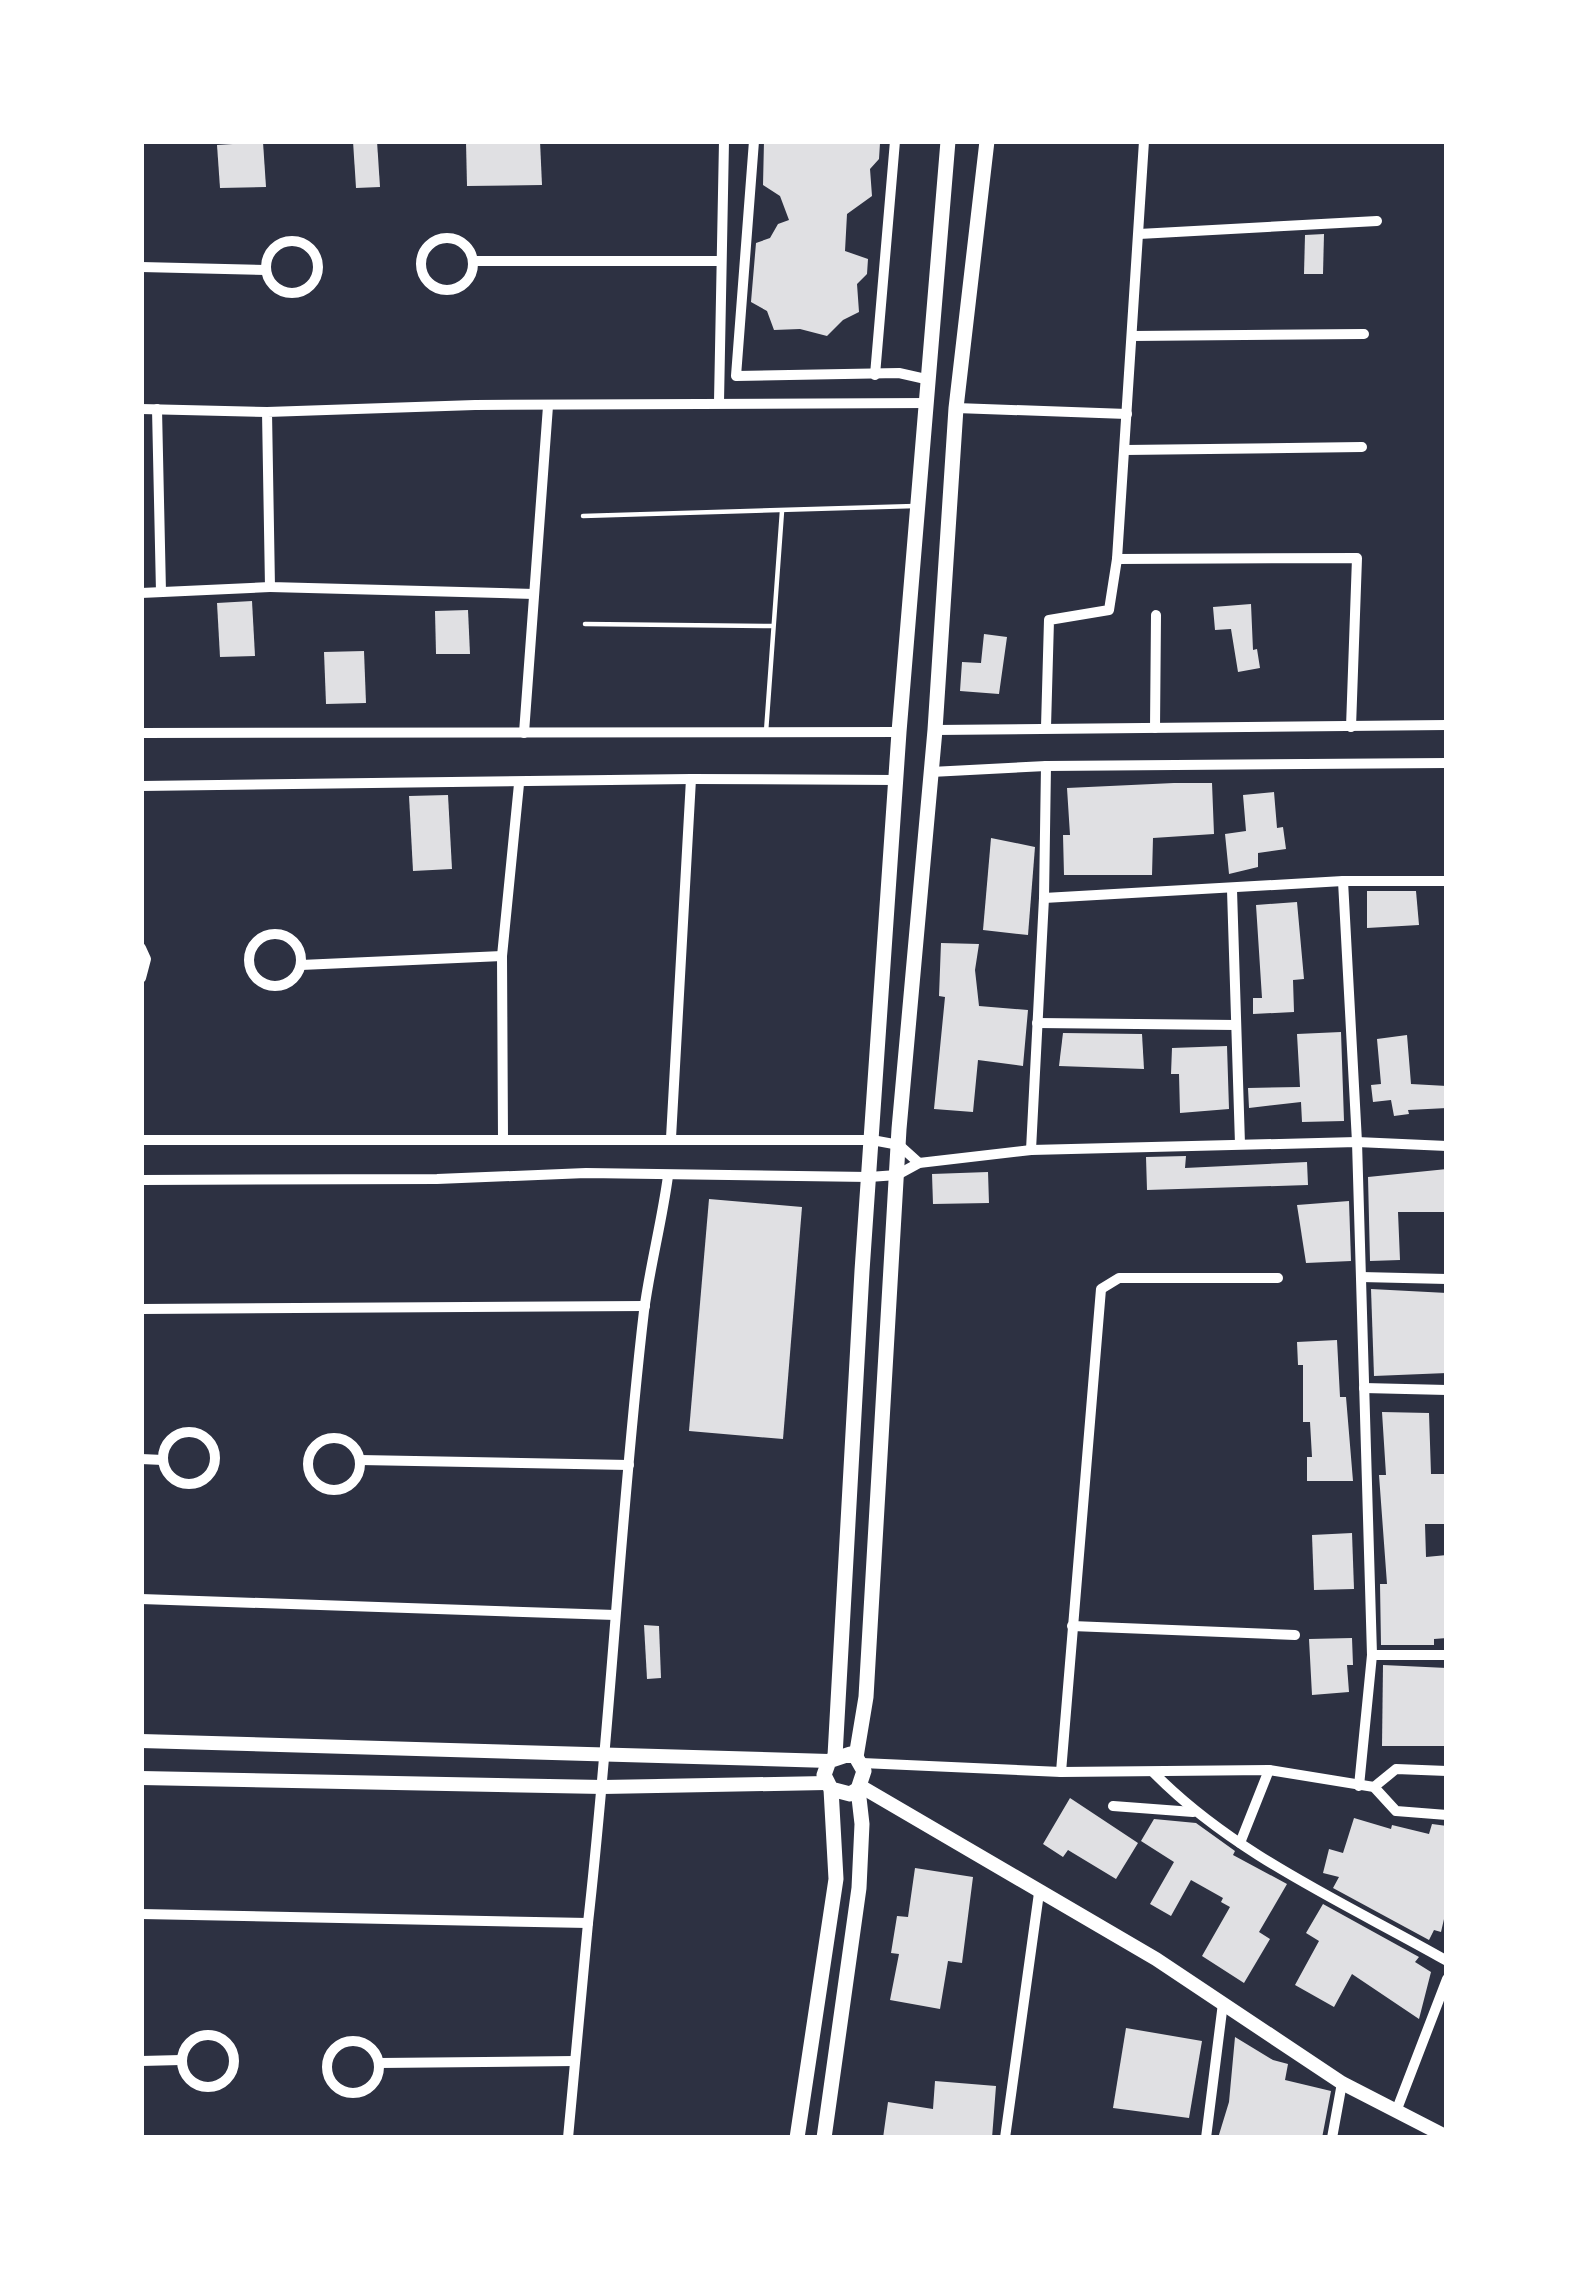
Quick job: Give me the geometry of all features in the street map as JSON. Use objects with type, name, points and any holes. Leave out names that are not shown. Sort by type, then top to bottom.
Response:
[{"type":"main road","points":[[797,2138],[836,1880],[825,1768],[832,1758],[899,732],[948,141]]},
{"type":"main road","points":[[824,2138],[859,1888],[859,1788],[865,1771],[859,1760],[899,1145],[932,772],[956,408],[987,141]]},
{"type":"main road","points":[[832,1758],[859,1760]]},
{"type":"main road","points":[[829,1786],[850,1794],[859,1788]]},
{"type":"street","points":[[718,401],[724,141]]},
{"type":"street","points":[[754,141],[736,376],[899,373],[930,380]]},
{"type":"street","points":[[875,374],[895,141]]},
{"type":"street","points":[[1046,727],[1049,620],[1109,610],[1118,559],[1144,141]]},
{"type":"street","points":[[1139,233],[1377,221]]},
{"type":"street","points":[[441,238],[465,245],[473,261],[470,278],[457,289],[440,290],[422,272],[422,255],[441,238]]},
{"type":"street","points":[[286,241],[310,248],[317,263],[314,280],[293,293],[276,288],[266,270],[271,250],[286,241]]},
{"type":"street","points":[[473,261],[721,261]]},
{"type":"street","points":[[141,267],[266,270]]},
{"type":"street","points":[[1132,336],[1364,334]]},
{"type":"street","points":[[141,409],[267,412],[718,401],[928,403]]},
{"type":"street","points":[[524,733],[548,406]]},
{"type":"street","points":[[956,408],[1127,414]]},
{"type":"street","points":[[157,409],[161,592]]},
{"type":"street","points":[[267,412],[270,587]]},
{"type":"street","points":[[1125,450],[1362,447]]},
{"type":"street","points":[[1118,559],[1357,558],[1351,727]]},
{"type":"street","points":[[141,592],[270,587],[534,594]]},
{"type":"street","points":[[1155,728],[1156,615]]},
{"type":"street","points":[[935,730],[1447,725]]},
{"type":"street","points":[[141,733],[899,732]]},
{"type":"street","points":[[932,772],[1046,766],[1447,763]]},
{"type":"street","points":[[1031,1150],[1046,766]]},
{"type":"street","points":[[141,786],[691,778],[896,780]]},
{"type":"street","points":[[671,1138],[691,778]]},
{"type":"street","points":[[503,1139],[502,956],[519,784]]},
{"type":"street","points":[[1044,898],[1343,881],[1447,881]]},
{"type":"street","points":[[1343,881],[1358,1142],[1372,1655],[1359,1786]]},
{"type":"street","points":[[1232,890],[1240,1144]]},
{"type":"street","points":[[278,933],[294,941],[301,965],[292,980],[277,986],[260,981],[249,959],[255,943],[278,933]]},
{"type":"street","points":[[141,948],[146,959],[141,977]]},
{"type":"street","points":[[301,965],[502,956]]},
{"type":"street","points":[[1037,1023],[1236,1025]]},
{"type":"street","points":[[141,1140],[872,1140],[899,1145],[919,1163]]},
{"type":"street","points":[[141,1180],[437,1179],[586,1173],[869,1177],[897,1175],[919,1163],[1031,1150],[1358,1142],[1447,1146]]},
{"type":"street","points":[[568,2138],[645,1306],[668,1176]]},
{"type":"street","points":[[1361,1277],[1447,1280]]},
{"type":"street","points":[[1060,1772],[1101,1289],[1118,1278],[1278,1278]]},
{"type":"street","points":[[141,1309],[645,1306]]},
{"type":"street","points":[[1364,1388],[1447,1390]]},
{"type":"street","points":[[182,1432],[200,1434],[215,1454],[212,1472],[190,1485],[173,1480],[163,1460],[168,1441],[182,1432]]},
{"type":"street","points":[[328,1438],[352,1444],[360,1460],[357,1477],[344,1489],[326,1489],[309,1472],[309,1454],[328,1438]]},
{"type":"street","points":[[141,1459],[163,1460]]},
{"type":"street","points":[[360,1460],[629,1465]]},
{"type":"street","points":[[141,1600],[615,1615]]},
{"type":"street","points":[[1072,1626],[1295,1635]]},
{"type":"street","points":[[1372,1655],[1447,1654]]},
{"type":"street","points":[[141,1742],[832,1758]]},
{"type":"street","points":[[859,1760],[1060,1772],[1269,1770],[1374,1787],[1396,1769],[1447,1771]]},
{"type":"street","points":[[1240,1843],[1269,1770]]},
{"type":"street","points":[[1153,1772],[1193,1812],[1240,1843],[1447,1961]]},
{"type":"street","points":[[141,1778],[603,1787],[829,1786]]},
{"type":"street","points":[[1374,1787],[1396,1811],[1447,1815]]},
{"type":"street","points":[[859,1788],[1156,1959],[1342,2083],[1446,2137]]},
{"type":"street","points":[[1113,1806],[1193,1812]]},
{"type":"street","points":[[1005,2138],[1040,1893]]},
{"type":"street","points":[[141,1914],[588,1923]]},
{"type":"street","points":[[1397,2109],[1447,1979]]},
{"type":"street","points":[[1205,2138],[1223,2003]]},
{"type":"street","points":[[210,2035],[226,2042],[234,2057],[230,2074],[208,2088],[186,2076],[181,2060],[187,2044],[210,2035]]},
{"type":"street","points":[[347,2041],[371,2047],[379,2063],[376,2080],[363,2091],[338,2088],[328,2074],[328,2057],[347,2041]]},
{"type":"street","points":[[141,2060],[181,2060]]},
{"type":"street","points":[[379,2063],[575,2062]]},
{"type":"street","points":[[1332,2138],[1342,2083]]},
{"type":"lane","points":[[583,516],[920,506]]},
{"type":"lane","points":[[766,732],[782,511]]},
{"type":"lane","points":[[585,624],[772,626]]},
{"type":"building","points":[[353,141],[377,141],[380,187],[356,188]]},
{"type":"building","points":[[540,141],[542,185],[467,186],[466,142]]},
{"type":"building","points":[[764,141],[880,143],[879,159],[870,169],[872,196],[847,214],[845,251],[868,259],[867,274],[857,284],[859,312],[827,336],[800,329],[774,330],[767,311],[751,302],[756,243],[770,238],[778,224],[789,220],[780,196],[763,185]]},
{"type":"building","points":[[263,142],[266,187],[220,188],[217,145]]},
{"type":"building","points":[[1324,234],[1323,274],[1304,274],[1305,235]]},
{"type":"building","points":[[252,601],[255,656],[220,657],[217,603]]},
{"type":"building","points":[[1251,604],[1253,650],[1257,649],[1260,668],[1238,672],[1231,629],[1215,630],[1213,607]]},
{"type":"building","points":[[468,610],[470,654],[436,654],[435,611]]},
{"type":"building","points":[[984,634],[1007,637],[999,694],[960,691],[962,662],[981,663]]},
{"type":"building","points":[[364,651],[366,703],[326,704],[324,652]]},
{"type":"building","points":[[1212,783],[1214,834],[1153,838],[1152,875],[1064,875],[1063,835],[1070,835],[1067,788]]},
{"type":"building","points":[[1274,792],[1277,828],[1283,827],[1286,849],[1258,853],[1258,867],[1229,874],[1225,834],[1246,831],[1243,795]]},
{"type":"building","points":[[448,795],[452,869],[413,871],[409,796]]},
{"type":"building","points":[[991,838],[1035,847],[1028,935],[983,930]]},
{"type":"building","points":[[1367,891],[1416,891],[1419,925],[1367,928]]},
{"type":"building","points":[[1297,902],[1304,979],[1293,980],[1294,1012],[1253,1014],[1253,998],[1262,998],[1256,905]]},
{"type":"building","points":[[941,943],[979,944],[975,970],[979,1006],[1028,1010],[1023,1066],[978,1060],[973,1112],[934,1109],[945,997],[939,996]]},
{"type":"building","points":[[1341,1032],[1344,1121],[1302,1122],[1301,1102],[1249,1108],[1248,1088],[1300,1087],[1297,1034]]},
{"type":"building","points":[[1063,1033],[1142,1034],[1144,1069],[1059,1066]]},
{"type":"building","points":[[1407,1035],[1411,1084],[1447,1086],[1447,1108],[1408,1110],[1409,1114],[1394,1116],[1391,1100],[1373,1102],[1371,1085],[1381,1084],[1377,1039]]},
{"type":"building","points":[[1227,1046],[1229,1109],[1180,1113],[1179,1074],[1171,1074],[1172,1048]]},
{"type":"building","points":[[1186,1156],[1185,1168],[1307,1162],[1308,1185],[1147,1190],[1146,1157]]},
{"type":"building","points":[[1447,1169],[1447,1212],[1398,1212],[1400,1260],[1370,1261],[1368,1177]]},
{"type":"building","points":[[988,1172],[989,1203],[933,1204],[932,1174]]},
{"type":"building","points":[[709,1199],[802,1207],[783,1439],[689,1431]]},
{"type":"building","points":[[1349,1201],[1351,1261],[1306,1263],[1297,1205]]},
{"type":"building","points":[[1371,1289],[1447,1293],[1447,1373],[1374,1376]]},
{"type":"building","points":[[1337,1340],[1353,1481],[1307,1481],[1307,1457],[1312,1457],[1310,1422],[1303,1422],[1303,1365],[1298,1365],[1297,1342]]},
{"type":"building","points":[[1382,1412],[1429,1413],[1431,1474],[1447,1474],[1447,1524],[1425,1524],[1426,1557],[1447,1555],[1447,1638],[1434,1639],[1434,1645],[1381,1645],[1380,1584],[1387,1584],[1379,1475],[1386,1475]]},
{"type":"building","points":[[1352,1533],[1354,1589],[1314,1590],[1312,1535]]},
{"type":"building","points":[[644,1625],[659,1626],[661,1678],[647,1679]]},
{"type":"building","points":[[1352,1638],[1349,1692],[1312,1695],[1309,1639]]},
{"type":"building","points":[[1383,1665],[1447,1668],[1447,1746],[1382,1746]]},
{"type":"building","points":[[1070,1798],[1138,1843],[1116,1879],[1068,1850],[1063,1857],[1043,1844]]},
{"type":"building","points":[[1354,1818],[1429,1834],[1432,1824],[1447,1826],[1447,1906],[1441,1932],[1434,1930],[1429,1940],[1333,1888],[1339,1877],[1323,1873],[1329,1849],[1343,1853]]},
{"type":"building","points":[[1154,1819],[1196,1823],[1235,1851],[1233,1855],[1287,1884],[1259,1932],[1270,1939],[1244,1983],[1202,1956],[1230,1907],[1221,1902],[1223,1898],[1191,1880],[1171,1916],[1150,1904],[1174,1862],[1141,1841]]},
{"type":"building","points":[[915,1868],[973,1877],[962,1963],[948,1961],[940,2009],[890,2000],[899,1954],[891,1953],[897,1916],[908,1917]]},
{"type":"building","points":[[1323,1904],[1419,1957],[1415,1962],[1431,1972],[1419,2019],[1352,1974],[1334,2007],[1295,1985],[1319,1941],[1306,1933]]},
{"type":"building","points":[[1126,2028],[1202,2041],[1189,2118],[1113,2108]]},
{"type":"building","points":[[1235,2037],[1288,2064],[1285,2080],[1331,2091],[1322,2138],[1218,2138],[1229,2102]]},
{"type":"building","points":[[935,2081],[996,2086],[992,2138],[883,2138],[888,2102],[933,2109]]}]
